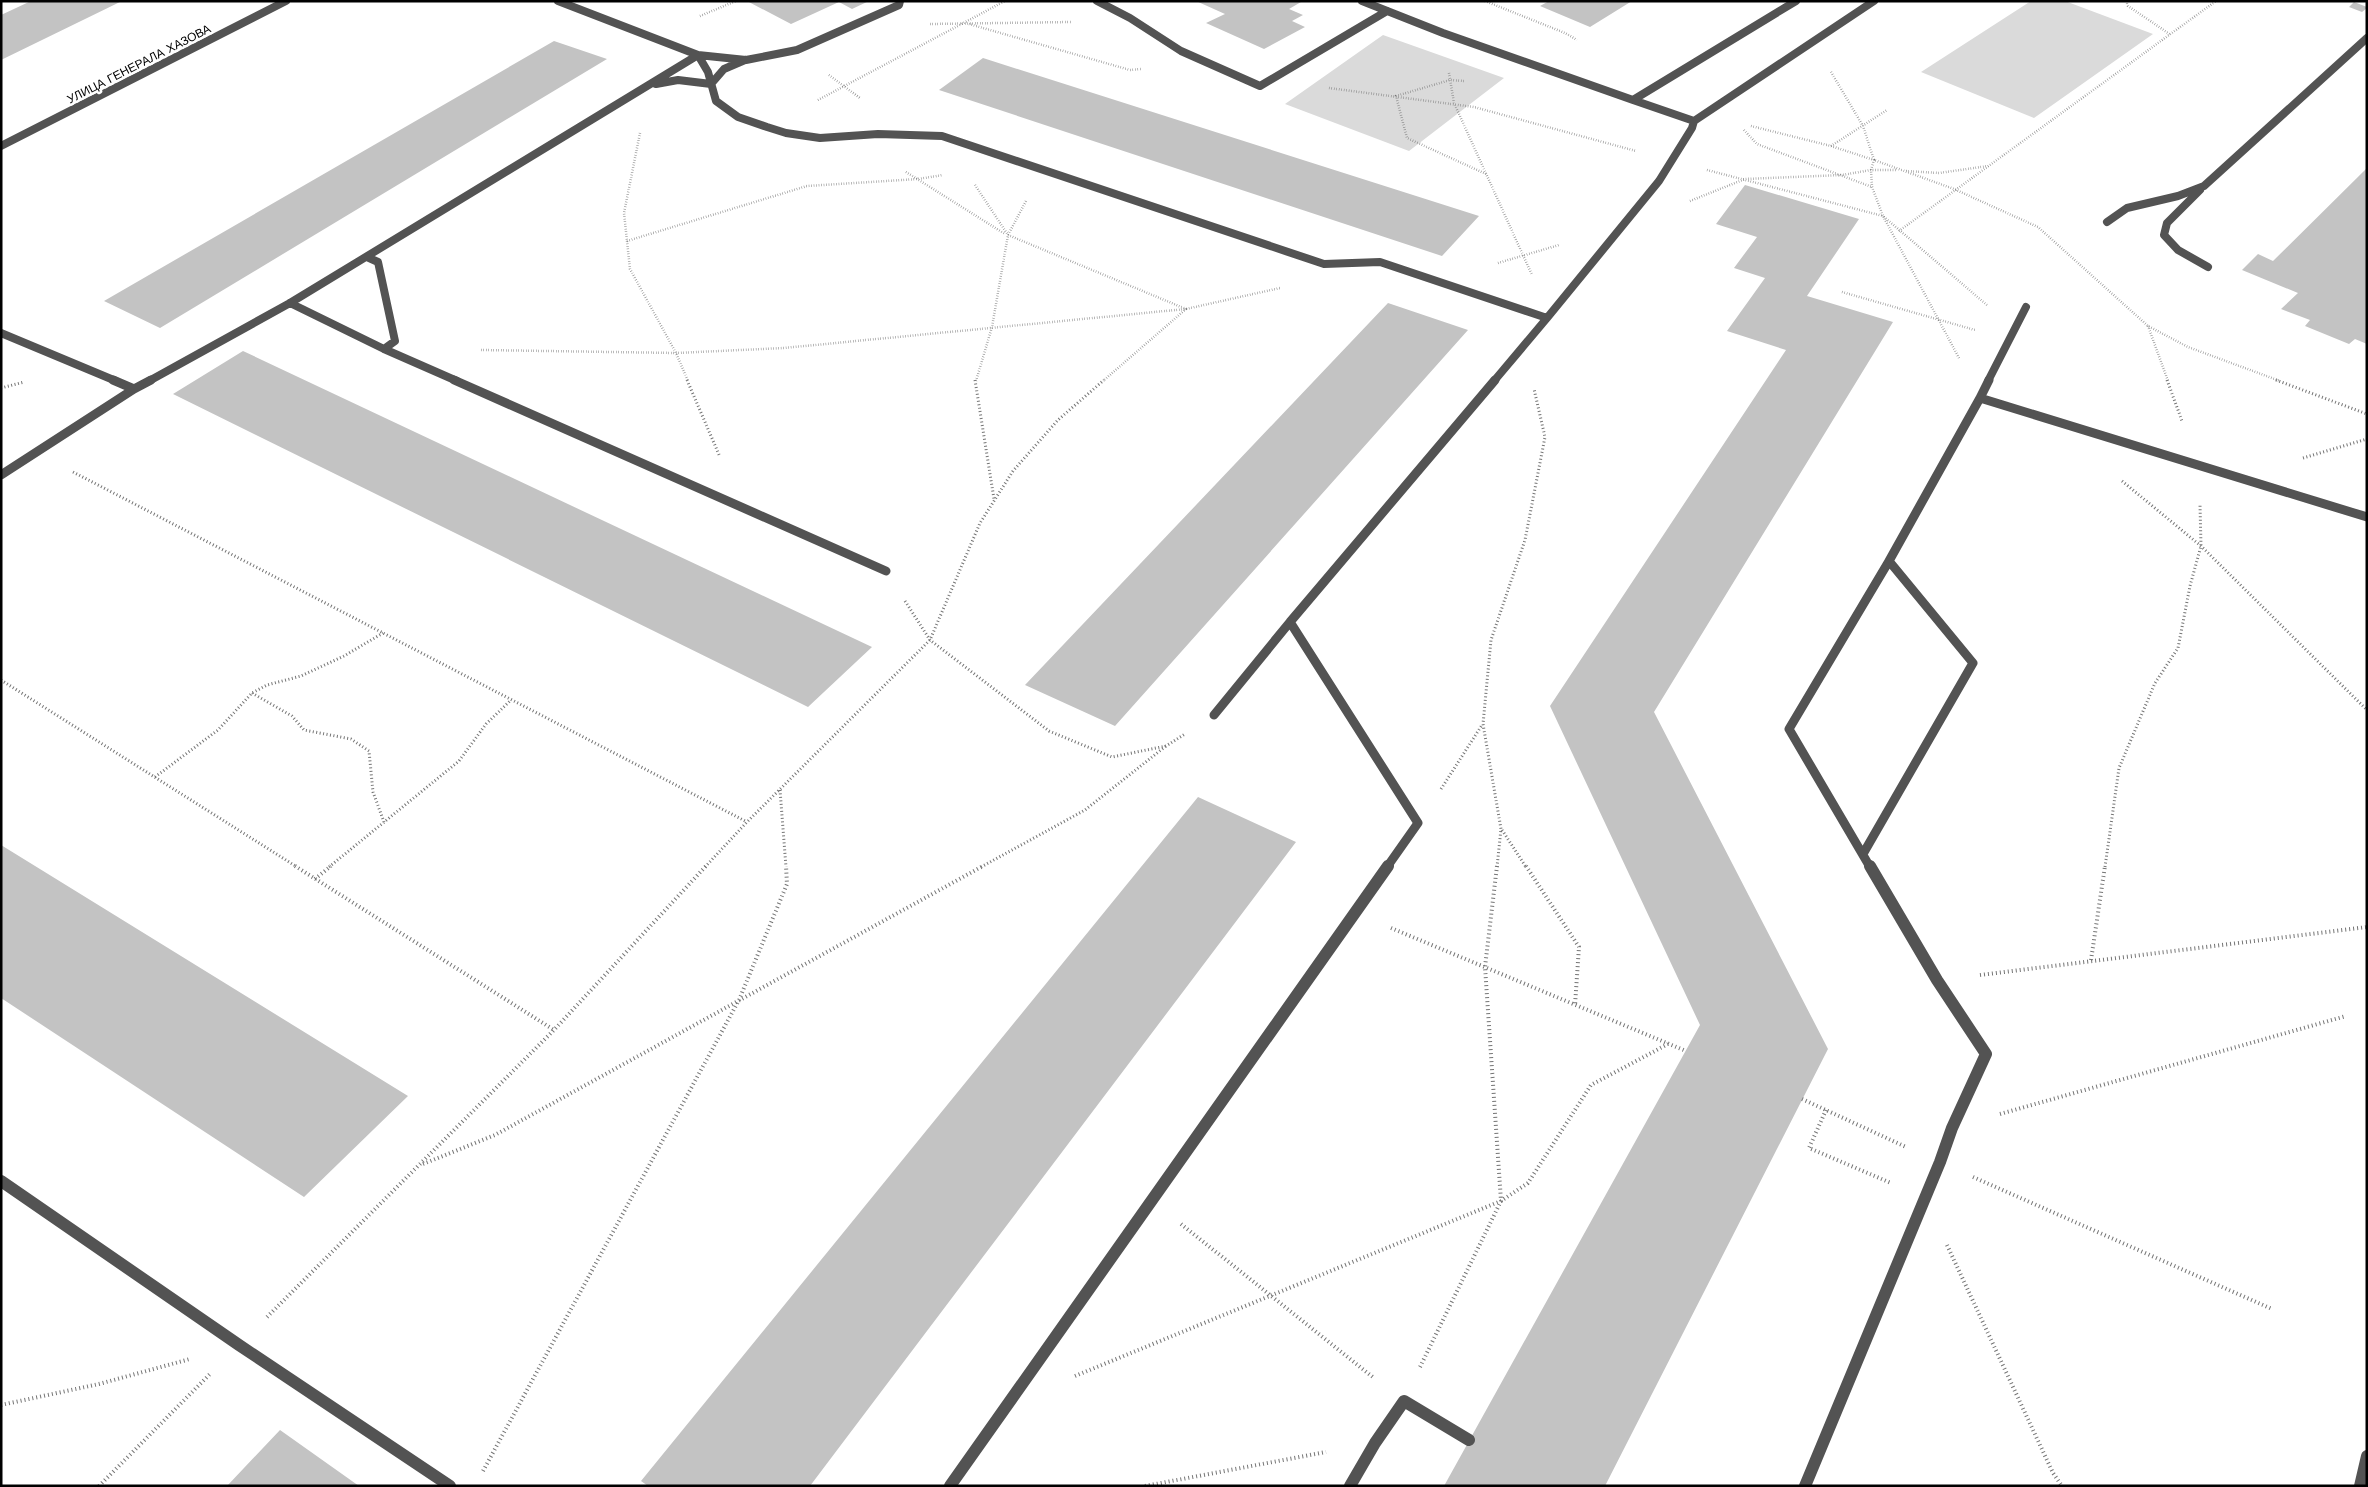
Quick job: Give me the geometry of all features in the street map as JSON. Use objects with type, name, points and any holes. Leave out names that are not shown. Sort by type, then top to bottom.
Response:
[{"type":"street","name":"УЛИЦА ГЕНЕРАЛА ХАЗОВА","points":[[1,146],[286,1]]},
{"type":"street","points":[[558,1],[698,55],[746,60]]},
{"type":"street","points":[[711,84],[724,69],[746,60],[796,50],[899,5],[900,1]]},
{"type":"street","points":[[1097,1],[1130,18],[1181,51],[1260,86],[1387,11]]},
{"type":"street","points":[[1362,1],[1444,33],[1694,121]]},
{"type":"street","points":[[1633,100],[1796,1]]},
{"type":"street","points":[[1214,715],[1523,344],[1547,318],[1659,181],[1692,128],[1694,121],[1874,1]]},
{"type":"street","points":[[2208,267],[2188,258],[2172,247],[2164,235],[2167,223],[2204,186],[2367,38]]},
{"type":"street","points":[[698,55],[708,72],[716,101],[738,117],[786,133],[820,138],[878,134],[942,136],[1324,264],[1380,262],[1547,318]]},
{"type":"street","points":[[1,475],[134,389],[228,339],[290,303],[698,55]]},
{"type":"street","points":[[650,85],[678,80],[711,84]]},
{"type":"street","points":[[2107,222],[2127,208],[2178,196],[2204,186]]},
{"type":"street","points":[[367,257],[378,262],[395,341],[384,348]]},
{"type":"street","points":[[290,303],[384,348],[886,571]]},
{"type":"street","points":[[1805,1486],[1940,1162],[1952,1128],[1986,1054],[1937,980],[1789,729],[1889,561],[1980,398],[2026,307]]},
{"type":"street","points":[[1,333],[134,389]]},
{"type":"street","points":[[1980,398],[2367,517]]},
{"type":"street","points":[[1863,854],[1973,663],[1889,561]]},
{"type":"street","points":[[950,1486],[1418,822],[1290,622]]},
{"type":"street","points":[[1,1181],[239,1345],[450,1486]]},
{"type":"street","points":[[1350,1486],[1375,1443],[1404,1401],[1469,1440]]},
{"type":"street","points":[[2360,1486],[2367,1456]]},
{"type":"path","points":[[693,19],[736,1]]},
{"type":"path","points":[[767,127],[1005,1]]},
{"type":"path","points":[[2126,1],[2128,6],[2171,35]]},
{"type":"path","points":[[1899,231],[2216,1]]},
{"type":"path","points":[[925,25],[963,22],[1068,23],[1130,18]]},
{"type":"path","points":[[963,22],[1130,70],[1148,69]]},
{"type":"path","points":[[1444,33],[1454,103],[1524,254],[1547,318]]},
{"type":"path","points":[[1813,41],[1863,126],[1874,160],[1871,170],[1872,187],[1883,216],[1980,398]]},
{"type":"path","points":[[796,50],[865,102]]},
{"type":"path","points":[[1282,74],[1318,86],[1474,107],[1883,216],[2015,329]]},
{"type":"path","points":[[650,85],[624,213],[630,269],[676,353],[742,508]]},
{"type":"path","points":[[1396,96],[1407,138],[1487,174]]},
{"type":"path","points":[[1831,146],[1888,110]]},
{"type":"path","points":[[1694,121],[1737,123],[1831,146],[1954,190],[2038,227],[2148,326],[2188,347],[2367,414]]},
{"type":"path","points":[[1737,123],[1757,144],[1872,187]]},
{"type":"path","points":[[942,136],[1008,235]]},
{"type":"path","points":[[1683,204],[1745,180],[1842,175],[1871,170],[1939,173],[1988,166]]},
{"type":"path","points":[[994,500],[975,378],[992,327],[1008,235],[1044,169]]},
{"type":"path","points":[[902,170],[1008,235],[1186,309]]},
{"type":"path","points":[[627,241],[807,186],[918,179],[946,175]]},
{"type":"path","points":[[1497,263],[1620,228]]},
{"type":"path","points":[[471,350],[676,353],[784,348],[1186,309],[1238,299],[1299,283],[1324,264]]},
{"type":"path","points":[[1842,292],[2010,340]]},
{"type":"path","points":[[99,1486],[554,1030],[747,822],[930,640],[980,523],[1013,471],[1058,420],[1186,309]]},
{"type":"path","points":[[2091,960],[2120,768],[2154,683],[2178,648],[2190,586],[2201,546],[2198,465],[2148,326]]},
{"type":"path","points":[[1152,1200],[1404,1401],[1501,1201],[1485,968],[1501,829],[1483,724],[1491,640],[1525,540],[1545,438],[1523,344]]},
{"type":"path","points":[[36,453],[747,822]]},
{"type":"path","points":[[2119,479],[2201,546],[2367,710]]},
{"type":"path","points":[[886,571],[930,640],[1000,696],[1049,731],[1112,757],[1166,746]]},
{"type":"path","points":[[155,777],[218,730],[252,693],[268,685],[301,676],[344,656],[383,633]]},
{"type":"path","points":[[1,680],[554,1030]]},
{"type":"path","points":[[252,693],[292,716],[304,730],[351,739],[369,751],[374,792],[384,822]]},
{"type":"path","points":[[315,879],[459,761],[486,724],[511,700]]},
{"type":"path","points":[[421,1165],[495,1135],[1085,810],[1166,746],[1214,715]]},
{"type":"path","points":[[1418,822],[1483,724]]},
{"type":"path","points":[[480,1477],[738,1000],[787,884],[780,789]]},
{"type":"path","points":[[1501,829],[1579,947],[1575,1005]]},
{"type":"path","points":[[1355,912],[1686,1051]]},
{"type":"path","points":[[1937,980],[2367,927]]},
{"type":"path","points":[[1952,1128],[2346,1016]]},
{"type":"path","points":[[1072,1378],[1501,1201],[1528,1184],[1592,1085],[1668,1044]]},
{"type":"path","points":[[1802,1099],[2272,1309]]},
{"type":"path","points":[[1826,1110],[1809,1148],[1925,1198],[2053,1472],[2062,1486]]},
{"type":"path","points":[[1,1405],[99,1384],[239,1345]]},
{"type":"path","points":[[1145,1486],[1375,1443]]},
{"type":"shaded area","points":[[2031,1],[2065,1],[2153,34],[2034,118],[1921,72]]},
{"type":"shaded area","points":[[1383,35],[1504,78],[1409,151],[1285,104]]},
{"type":"building","points":[[31,1],[122,1],[1,60],[1,15]]},
{"type":"building","points":[[747,1],[869,1],[852,9],[839,2],[791,24]]},
{"type":"building","points":[[1196,1],[1299,1],[1301,2],[1289,9],[1303,15],[1292,21],[1305,27],[1264,49],[1206,23],[1225,14]]},
{"type":"building","points":[[1549,1],[1632,1],[1590,27],[1540,6]]},
{"type":"building","points":[[2354,2],[2367,8],[2362,12],[2349,7]]},
{"type":"building","points":[[554,41],[607,59],[160,328],[104,301]]},
{"type":"building","points":[[983,58],[1479,216],[1442,256],[939,90]]},
{"type":"building","points":[[2367,168],[2367,344],[2355,339],[2349,344],[2305,326],[2310,320],[2281,309],[2298,293],[2242,270],[2258,254],[2273,261]]},
{"type":"building","points":[[1745,185],[1859,219],[1807,296],[1893,322],[1654,712],[1828,1049],[1605,1486],[1444,1486],[1700,1025],[1550,706],[1786,350],[1727,331],[1765,278],[1734,268],[1757,237],[1716,224]]},
{"type":"building","points":[[1388,303],[1468,330],[1115,726],[1025,685]]},
{"type":"building","points":[[243,351],[872,647],[808,707],[173,394]]},
{"type":"building","points":[[1198,797],[1296,842],[810,1486],[648,1486],[641,1481]]},
{"type":"building","points":[[1,845],[408,1096],[304,1197],[1,998]]},
{"type":"building","points":[[280,1430],[359,1486],[227,1486]]}]
